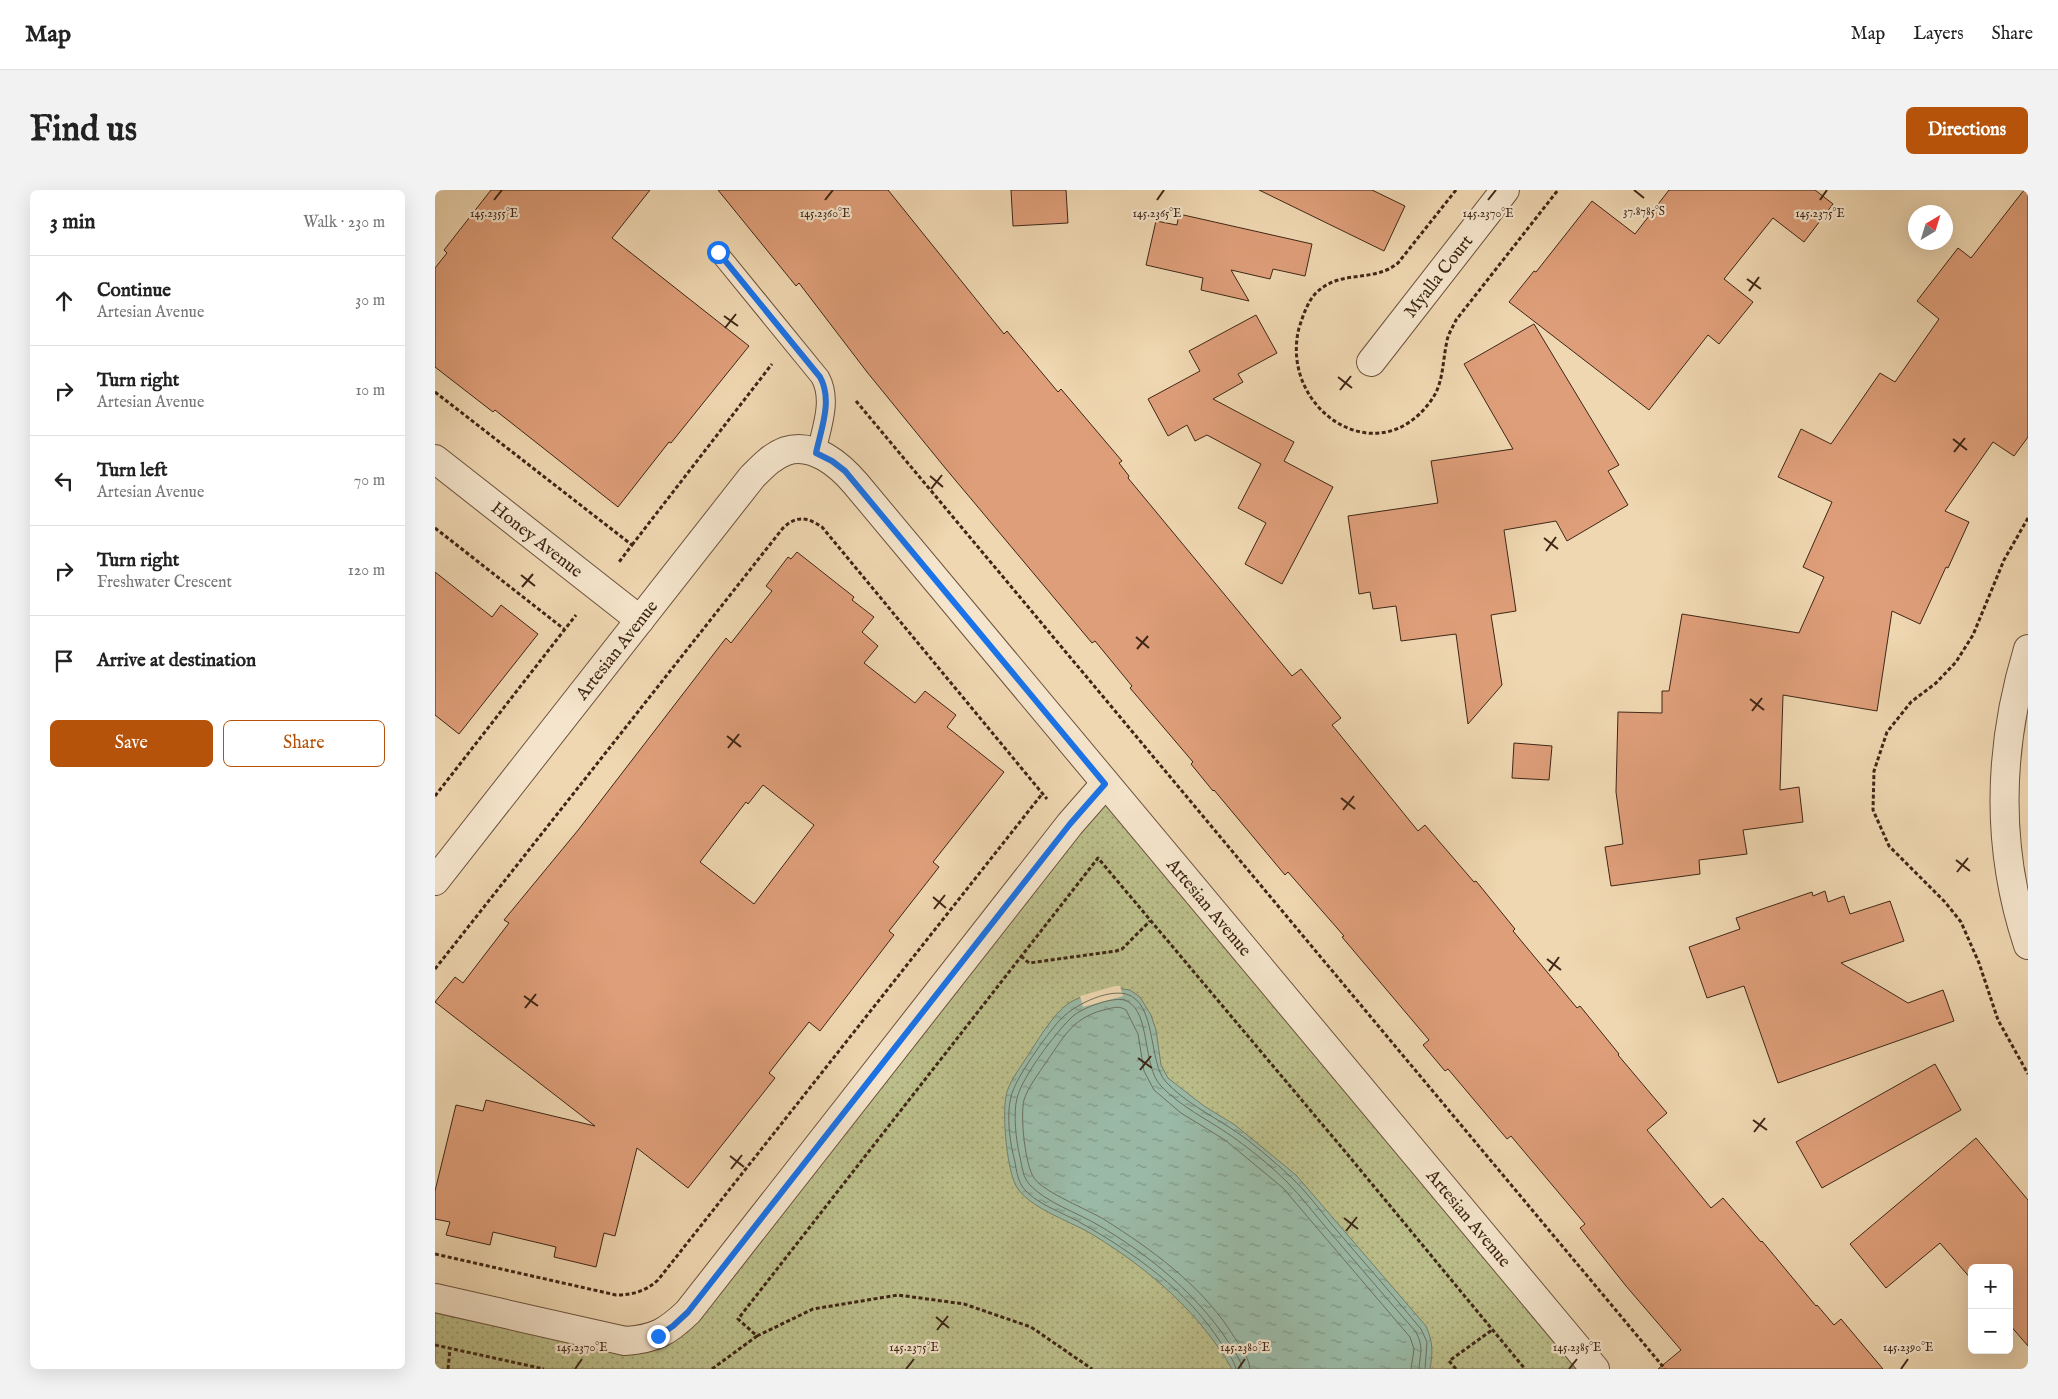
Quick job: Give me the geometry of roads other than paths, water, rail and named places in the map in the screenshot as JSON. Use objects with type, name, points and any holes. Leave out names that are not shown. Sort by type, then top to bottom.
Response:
[{"type":"street","name":"Myalla Court","points":[[1371,362],[1505,190]]},
{"type":"street","name":"Artesian Avenue","points":[[435,882],[752,477],[775,456],[787,450],[802,450],[816,453],[832,461],[845,471],[1595,1369]]},
{"type":"street","name":"Honey Avenue","points":[[435,459],[640,620]]},
{"type":"street","points":[[2028,649],[2009,728],[2004,825],[2009,873],[2020,921],[2028,945]]},
{"type":"street","points":[[435,1298],[625,1341],[658,1336],[673,1326],[688,1312],[1070,824],[1105,784]]},
{"type":"lane","points":[[718,252],[820,377],[826,387],[826,401],[816,453]]},
{"type":"water","points":[[1116,988],[1130,990],[1140,997],[1151,1015],[1156,1030],[1161,1065],[1168,1078],[1204,1106],[1235,1125],[1296,1175],[1426,1326],[1432,1347],[1430,1369],[1232,1369],[1219,1348],[1189,1311],[1154,1278],[1095,1236],[1033,1203],[1018,1189],[1014,1182],[1008,1158],[1005,1130],[1006,1096],[1011,1082],[1045,1030],[1062,1008],[1080,998]]}]
